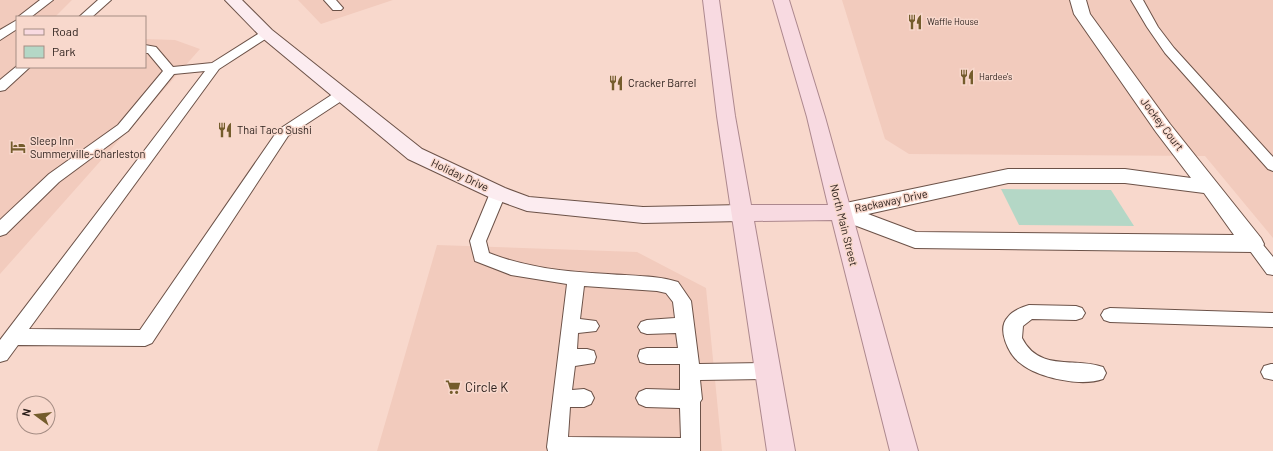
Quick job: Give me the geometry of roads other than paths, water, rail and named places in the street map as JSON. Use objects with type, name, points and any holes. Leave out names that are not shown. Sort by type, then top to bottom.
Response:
[{"type":"main road","name":"Holiday Drive","points":[[233,0],[266,33],[414,154],[498,193],[528,204],[643,215],[742,212]]},
{"type":"main road","points":[[711,0],[726,116],[781,451]]},
{"type":"main road","name":"North Main Street","points":[[781,0],[816,117],[904,451]]},
{"type":"main road","points":[[742,212],[841,212]]},
{"type":"street","name":"Jockey Court","points":[[1078,0],[1082,14],[1163,128],[1210,187],[1252,244]]},
{"type":"street","name":"Rackaway Drive","points":[[841,212],[1008,176],[1125,176],[1210,187]]},
{"type":"street","name":"Rackaway Drive","points":[[841,212],[915,240],[1252,244]]},
{"type":"lane","points":[[25,16],[47,0]]},
{"type":"lane","points":[[86,16],[106,0]]},
{"type":"lane","points":[[1137,0],[1148,24],[1175,57],[1210,94],[1273,166]]},
{"type":"lane","points":[[0,36],[16,24]]},
{"type":"lane","points":[[0,354],[214,66],[266,33]]},
{"type":"lane","points":[[146,49],[152,50],[170,71]]},
{"type":"lane","points":[[0,230],[54,178],[123,128],[170,71],[214,66]]},
{"type":"lane","points":[[0,87],[23,68]]},
{"type":"lane","points":[[13,337],[145,338],[284,133],[341,95]]},
{"type":"lane","points":[[498,193],[478,241],[481,257],[511,269],[576,279],[657,284],[672,287],[682,301],[686,325],[692,399],[691,448],[557,447],[560,399],[576,279]]},
{"type":"lane","points":[[1252,244],[1273,269]]},
{"type":"lane","points":[[1076,313],[1029,312],[1014,322],[1013,337],[1022,355],[1043,367],[1075,373],[1096,373]]},
{"type":"lane","points":[[1110,315],[1273,320]]},
{"type":"lane","points":[[647,327],[686,325]]},
{"type":"lane","points":[[570,326],[590,326]]},
{"type":"lane","points":[[647,356],[689,364],[768,371]]},
{"type":"lane","points":[[566,358],[587,357]]},
{"type":"lane","points":[[560,399],[584,398]]},
{"type":"lane","points":[[646,398],[692,399]]},
{"type":"place","name":"Waffle House","points":[[915,22]]},
{"type":"place","name":"Hardee's","points":[[967,77]]},
{"type":"place","name":"Cracker Barrel","points":[[616,83]]},
{"type":"place","name":"Thai Taco Sushi","points":[[225,130]]},
{"type":"place","name":"Sleep Inn Summerville-Charleston","points":[[18,147]]},
{"type":"place","name":"Circle K","points":[[453,387]]}]
